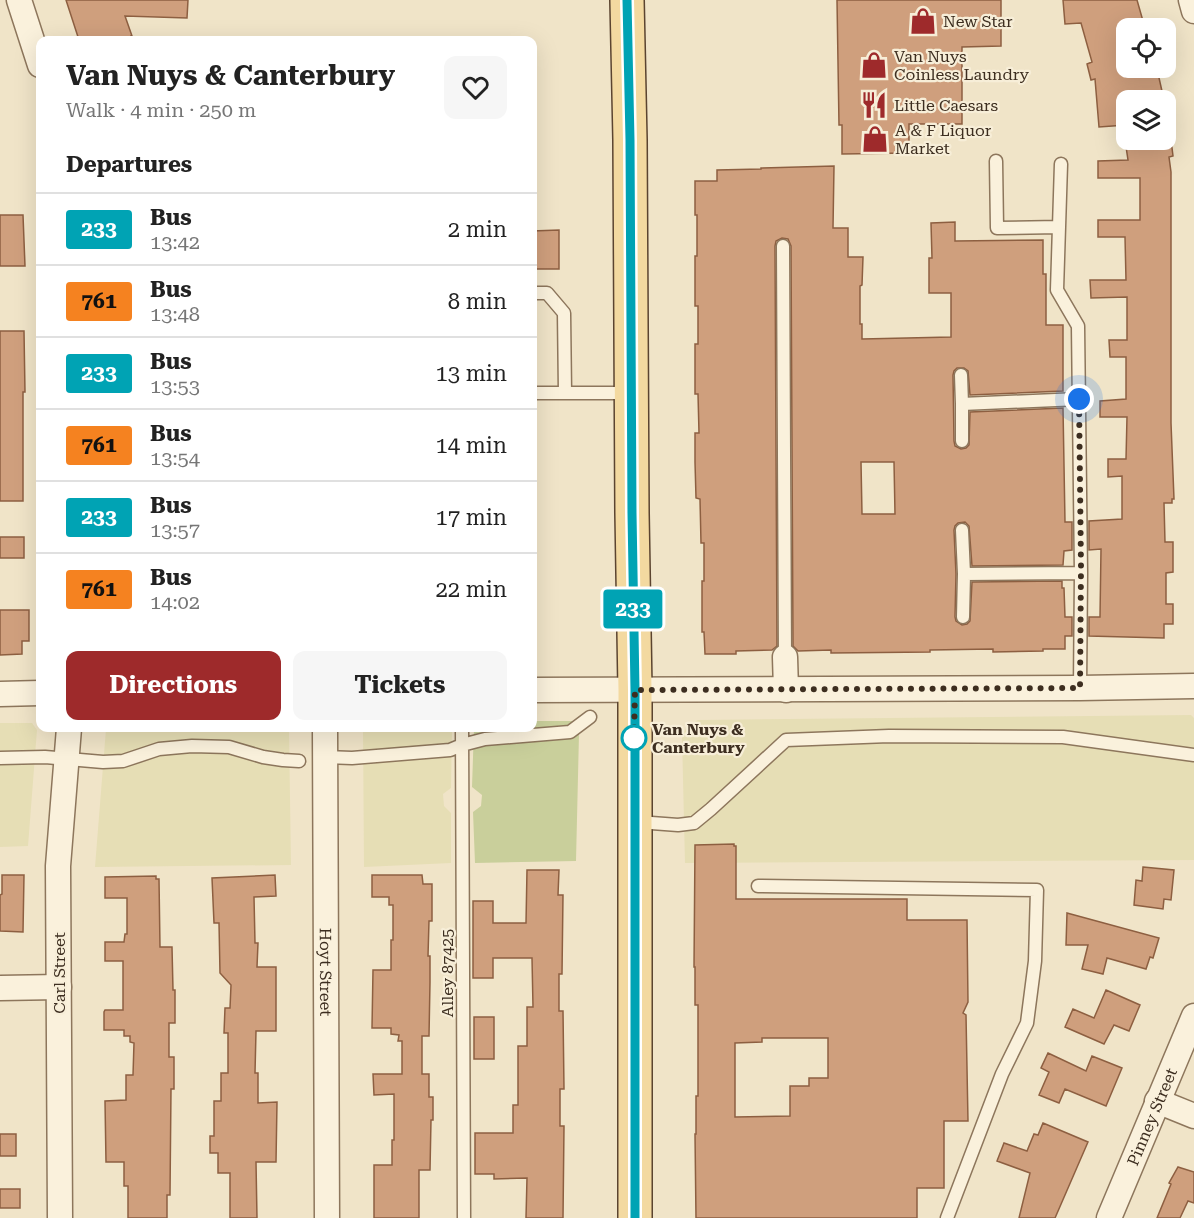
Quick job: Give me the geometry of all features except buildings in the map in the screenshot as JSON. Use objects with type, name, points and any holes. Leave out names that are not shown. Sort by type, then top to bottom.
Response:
[{"type":"main road","points":[[627,0],[635,690],[635,1218]]},
{"type":"street","points":[[19,0],[36,52]]},
{"type":"street","points":[[1191,0],[1194,11]]},
{"type":"street","points":[[785,657],[786,690]]},
{"type":"street","points":[[537,690],[1194,686]]},
{"type":"street","points":[[0,694],[36,693]]},
{"type":"street","name":"Carl Street","points":[[60,1218],[58,866],[69,732]]},
{"type":"street","name":"Hoyt Street","points":[[325,732],[327,1218]]},
{"type":"street","points":[[0,988],[59,987]]},
{"type":"street","name":"Pinney Street","points":[[1109,1218],[1194,1016]]},
{"type":"street","points":[[1157,1101],[1194,1116]]},
{"type":"lane","points":[[996,161],[997,228],[1059,227]]},
{"type":"lane","points":[[1061,164],[1058,290],[1078,326],[1080,688]]},
{"type":"lane","points":[[783,246],[785,657]]},
{"type":"lane","points":[[537,293],[547,293],[564,314],[566,393]]},
{"type":"lane","points":[[961,375],[962,441]]},
{"type":"lane","points":[[537,393],[631,393]]},
{"type":"lane","points":[[962,404],[1079,399]]},
{"type":"lane","points":[[962,530],[963,617]]},
{"type":"lane","points":[[964,574],[1081,573]]},
{"type":"lane","points":[[325,757],[352,758],[450,750],[484,740],[570,732],[590,717]]},
{"type":"lane","name":"Alley 87425","points":[[462,732],[464,1218]]},
{"type":"lane","points":[[634,822],[678,825],[694,823],[786,740],[889,736],[1063,737],[1194,755]]},
{"type":"lane","points":[[0,758],[45,757],[103,762],[123,761],[159,749],[192,746],[229,747],[263,757],[299,761]]},
{"type":"lane","points":[[758,886],[1037,890],[1035,961],[1027,1023],[1002,1074],[946,1218]]},
{"type":"shaded area","points":[[1191,715],[1194,718],[1194,860],[685,863],[682,737],[687,726],[698,720]]},
{"type":"shaded area","points":[[0,723],[32,723],[37,732],[28,846],[0,847]]},
{"type":"shaded area","points":[[106,732],[289,732],[291,865],[95,867]]},
{"type":"shaded area","points":[[363,732],[452,732],[451,788],[443,794],[444,806],[451,813],[451,863],[364,867]]},
{"type":"green space","points":[[537,721],[573,721],[579,734],[576,861],[475,863],[473,812],[481,806],[482,795],[472,787],[474,732],[537,732]]},
{"type":"bus line","name":"233","points":[[627,0],[635,690],[635,1218]]},
{"type":"place","name":"New Star","points":[[923,21]]},
{"type":"place","name":"Van Nuys Coinless Laundry","points":[[874,65]]},
{"type":"place","name":"Little Caesars","points":[[874,105]]},
{"type":"place","name":"A & F Liquor Market","points":[[875,139]]},
{"type":"place","name":"Van Nuys & Canterbury","points":[[634,738]]},
{"type":"route","points":[[634,738],[635,690],[1080,688],[1079,399]]}]
